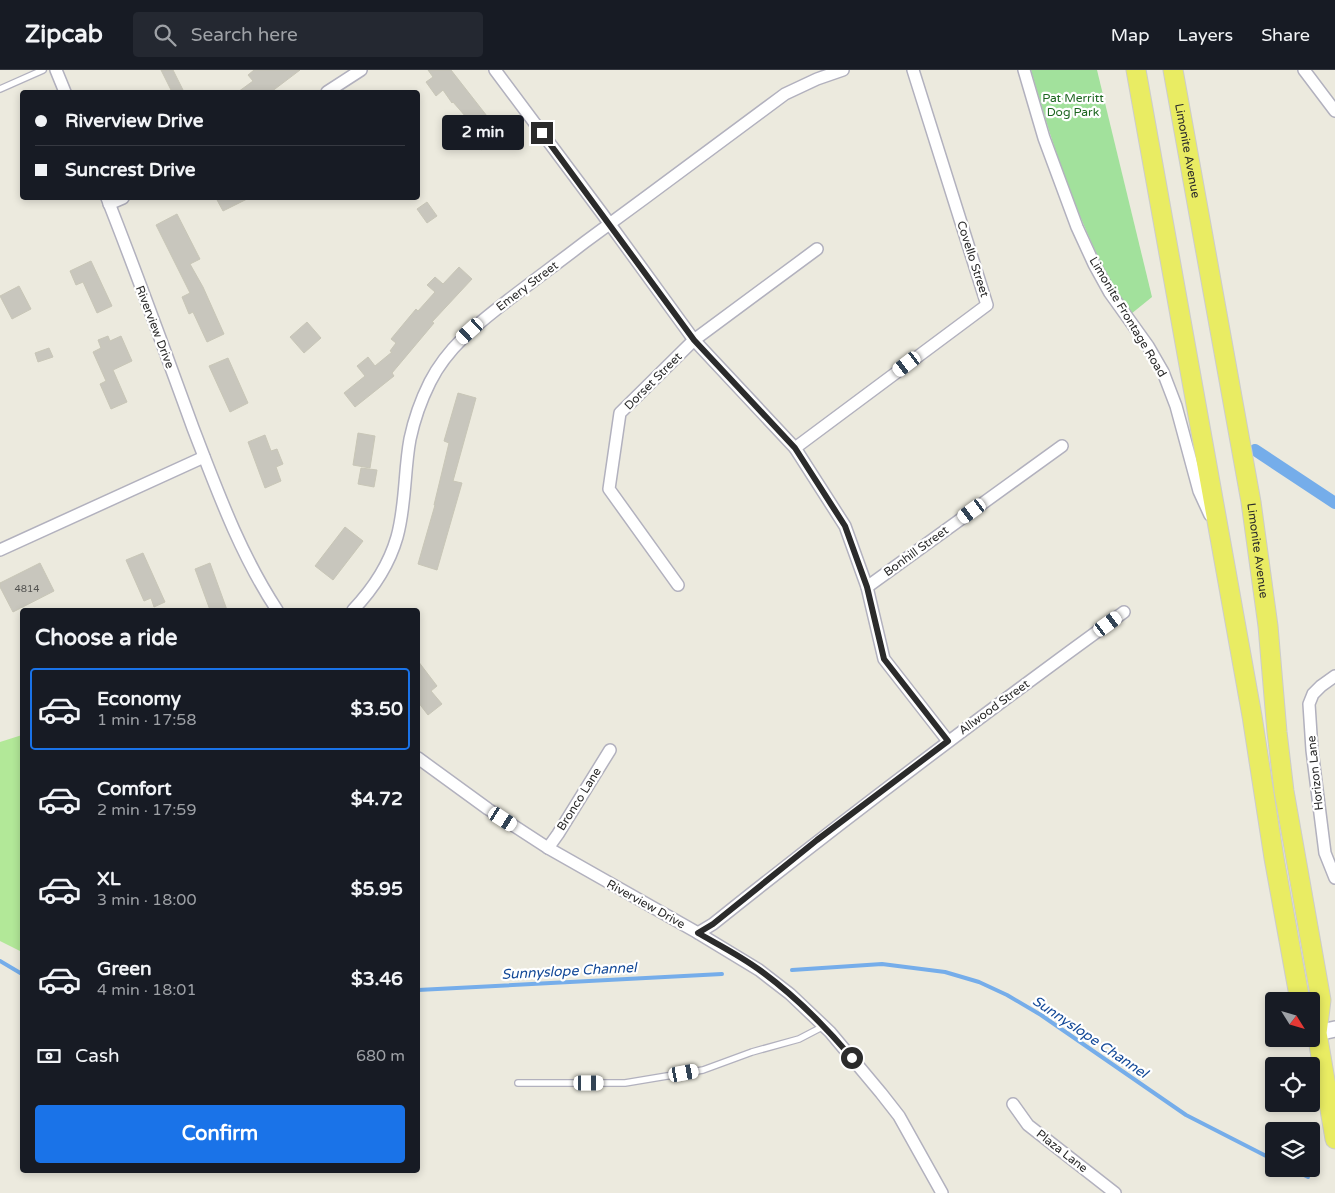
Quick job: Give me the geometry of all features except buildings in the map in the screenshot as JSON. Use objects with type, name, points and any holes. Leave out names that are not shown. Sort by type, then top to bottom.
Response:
[{"type":"main road","points":[[1136,70],[1252,716],[1274,858],[1298,992]]},
{"type":"main road","name":"Limonite Avenue","points":[[1173,70],[1257,541],[1268,626],[1284,791],[1321,1000],[1321,1028],[1335,1139]]},
{"type":"street","points":[[56,70],[63,90]]},
{"type":"street","points":[[330,90],[361,70]]},
{"type":"street","points":[[495,70],[694,340],[795,448],[845,526],[867,587],[884,659],[948,741]]},
{"type":"street","name":"Emery Street","points":[[355,608],[380,576],[397,536],[402,511],[410,440],[416,414],[430,382],[444,360],[461,340],[480,322],[785,94],[817,79],[843,70]]},
{"type":"street","name":"Covello Street","points":[[795,448],[988,305],[913,70]]},
{"type":"street","name":"Limonite Frontage Road","points":[[1024,70],[1044,138],[1077,227],[1110,293],[1148,346],[1163,372],[1176,406],[1199,490],[1220,536]]},
{"type":"street","points":[[1304,70],[1335,111]]},
{"type":"street","name":"Riverview Drive","points":[[108,201],[204,457],[249,562],[276,608]]},
{"type":"street","name":"Dorset Street","points":[[678,585],[609,489],[620,413],[694,340],[817,249]]},
{"type":"street","name":"Bonhill Street","points":[[867,587],[1062,446]]},
{"type":"street","points":[[0,550],[204,457]]},
{"type":"street","name":"Allwood Street","points":[[698,933],[713,924],[817,840],[948,741],[1124,612]]},
{"type":"street","name":"Horizon Lane","points":[[1335,676],[1321,686],[1309,704],[1311,742],[1325,853],[1335,878]]},
{"type":"street","name":"Bronco Lane","points":[[548,848],[610,750]]},
{"type":"street","name":"Riverview Drive","points":[[420,759],[488,809],[548,848],[698,933],[759,970],[790,994],[824,1026],[882,1093],[899,1116],[942,1193]]},
{"type":"street","name":"Plaza Lane","points":[[1013,1104],[1028,1125],[1116,1193]]},
{"type":"lane","points":[[0,89],[43,70]]},
{"type":"lane","points":[[518,1084],[625,1083],[703,1070],[752,1052],[799,1039],[824,1026]]},
{"type":"green space","name":"Pat Merritt Dog Park","points":[[1031,70],[1097,70],[1152,297],[1131,314],[1108,277],[1080,217],[1043,113]]},
{"type":"green space","points":[[20,736],[20,951],[0,941],[0,742]]},
{"type":"waterway","points":[[1255,450],[1335,503]]},
{"type":"waterway","name":"Sunnyslope Channel","points":[[0,961],[20,973]]},
{"type":"waterway","name":"Sunnyslope Channel","points":[[792,970],[882,964],[945,972],[979,982],[1007,995],[1041,1015],[1186,1115],[1265,1155]]},
{"type":"waterway","name":"Sunnyslope Channel","points":[[420,990],[722,974]]},
{"type":"route","points":[[542,133],[694,340],[795,448],[845,526],[867,587],[884,659],[948,741],[817,840],[713,924],[698,933],[759,970],[790,994],[830,1032],[852,1058]]}]
